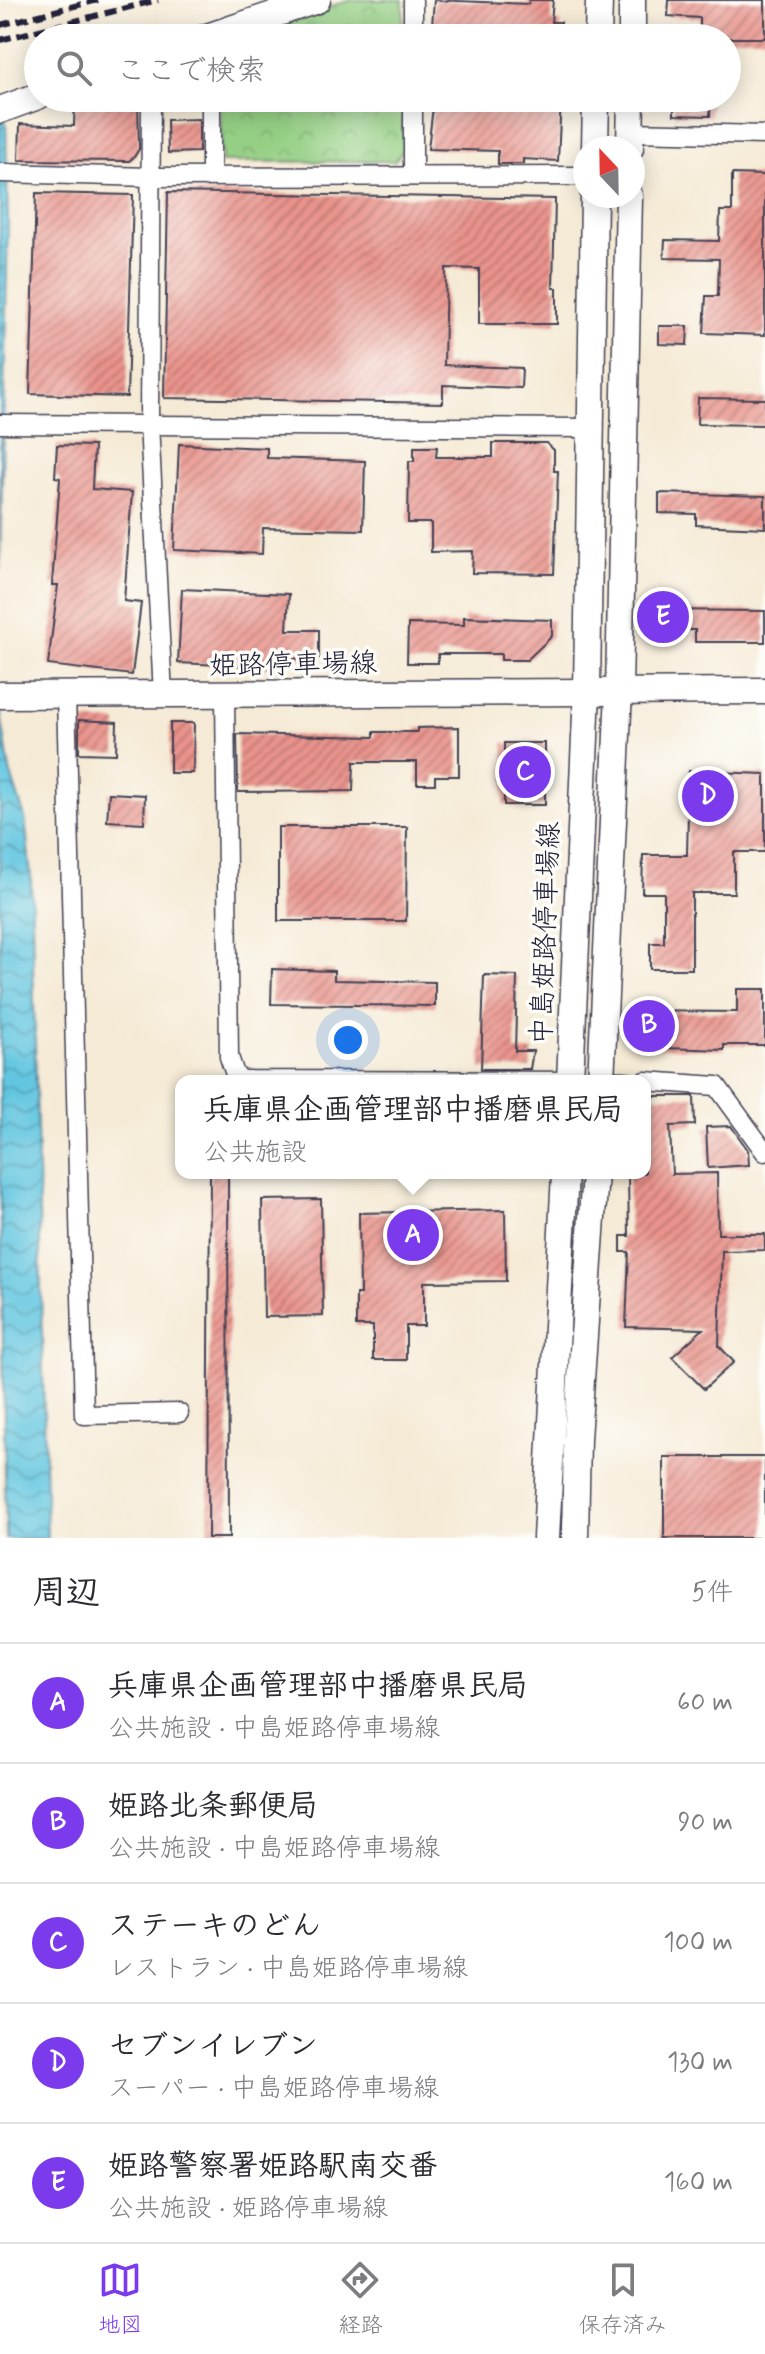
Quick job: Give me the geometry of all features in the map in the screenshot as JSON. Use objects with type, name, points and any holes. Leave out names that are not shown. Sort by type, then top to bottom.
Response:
[{"type":"main road","points":[[247,24],[317,0]]},
{"type":"main road","points":[[598,24],[599,0]]},
{"type":"main road","points":[[632,0],[632,24]]},
{"type":"main road","points":[[0,110],[24,101]]},
{"type":"main road","points":[[595,136],[596,112]]},
{"type":"main road","points":[[630,136],[631,112]]},
{"type":"main road","points":[[587,691],[588,428],[594,208]]},
{"type":"main road","points":[[602,1075],[619,691],[629,208]]},
{"type":"main road","name":"中島姫路停車場線","points":[[570,1075],[587,691]]},
{"type":"main road","name":"姫路停車場線","points":[[2,695],[765,691]]},
{"type":"main road","points":[[546,1538],[565,1179]]},
{"type":"main road","points":[[575,1538],[577,1439],[595,1179]]},
{"type":"street","points":[[413,0],[413,24]]},
{"type":"street","points":[[151,112],[149,423],[163,695]]},
{"type":"street","points":[[211,112],[211,176]]},
{"type":"street","points":[[413,112],[413,176]]},
{"type":"street","points":[[645,139],[765,135]]},
{"type":"street","points":[[0,173],[151,177],[573,176]]},
{"type":"street","points":[[0,424],[588,428]]},
{"type":"street","points":[[66,694],[84,1415],[179,1413]]},
{"type":"street","points":[[225,696],[229,1057],[235,1075]]},
{"type":"street","points":[[651,1081],[717,1086],[765,1152]]},
{"type":"green space","points":[[350,0],[403,0],[403,24],[278,24]]},
{"type":"green space","points":[[220,112],[403,112],[403,151],[394,161],[222,162]]},
{"type":"water","points":[[6,121],[8,226],[0,570],[0,123]]},
{"type":"water","points":[[0,708],[10,771],[25,818],[31,877],[47,1538],[6,1538],[0,1152]]},
{"type":"building","points":[[434,0],[528,4],[529,0],[553,0],[551,22],[561,22],[561,24],[432,24]]},
{"type":"building","points":[[669,0],[765,0],[765,38],[741,38],[741,24],[700,24],[700,18],[668,16]]},
{"type":"building","points":[[74,112],[138,112],[139,149],[129,161],[19,160],[20,124],[74,126]]},
{"type":"building","points":[[432,112],[560,112],[558,161],[523,159],[523,164],[498,164],[498,151],[428,149]]},
{"type":"building","points":[[674,112],[710,112],[710,116],[674,115]]},
{"type":"building","points":[[199,119],[199,152],[168,153],[167,120]]},
{"type":"building","points":[[732,174],[765,175],[765,335],[704,333],[706,296],[718,296],[719,259],[664,258],[665,240],[719,241],[720,211],[732,211]]},
{"type":"building","points":[[168,192],[555,199],[553,288],[557,288],[557,324],[479,324],[479,269],[446,268],[444,365],[522,368],[521,388],[443,385],[443,403],[164,398]]},
{"type":"building","points":[[36,193],[133,195],[127,397],[30,394]]},
{"type":"building","points":[[659,326],[688,326],[687,345],[659,344]]},
{"type":"building","points":[[698,398],[765,399],[765,425],[697,424]]},
{"type":"building","points":[[493,443],[546,443],[554,450],[554,471],[558,471],[554,574],[472,573],[473,551],[431,552],[431,523],[408,523],[409,461],[414,461],[414,447],[437,447],[436,457],[493,457]]},
{"type":"building","points":[[179,444],[267,448],[267,458],[365,461],[363,530],[263,528],[262,554],[174,550]]},
{"type":"building","points":[[57,445],[94,446],[92,489],[132,492],[124,601],[141,603],[132,675],[48,665],[58,585],[52,585],[60,478],[55,477]]},
{"type":"building","points":[[659,493],[765,496],[765,528],[696,525],[696,514],[659,513]]},
{"type":"building","points":[[182,589],[289,594],[287,630],[319,630],[319,658],[285,659],[285,668],[178,663]]},
{"type":"building","points":[[657,610],[765,611],[765,642],[695,642],[695,630],[657,630]]},
{"type":"building","points":[[464,617],[552,620],[552,636],[527,660],[501,660],[501,654],[438,654],[438,663],[407,663],[408,624],[464,625]]},
{"type":"building","points":[[79,720],[117,722],[116,754],[79,753]]},
{"type":"building","points":[[170,723],[194,723],[193,773],[170,773]]},
{"type":"building","points":[[459,727],[459,776],[435,776],[435,784],[417,784],[417,762],[354,762],[353,791],[238,792],[237,734],[374,737],[374,732],[417,732],[417,728]]},
{"type":"building","points":[[504,743],[545,743],[545,805],[504,805]]},
{"type":"building","points":[[689,771],[765,774],[765,852],[734,852],[734,893],[692,893],[692,969],[650,969],[650,943],[664,943],[664,893],[642,893],[643,855],[687,855]]},
{"type":"building","points":[[109,793],[145,795],[144,823],[107,821]]},
{"type":"building","points":[[278,827],[407,827],[406,921],[278,921]]},
{"type":"building","points":[[272,969],[334,971],[334,980],[435,982],[435,1006],[271,1004]]},
{"type":"building","points":[[484,975],[517,976],[515,1051],[533,1051],[530,1069],[481,1069]]},
{"type":"building","points":[[737,989],[765,989],[765,1045],[724,1045],[724,1050],[634,1047],[636,1011],[737,1012]]},
{"type":"building","points":[[651,1096],[694,1096],[695,1125],[670,1126],[672,1174],[717,1173],[718,1234],[765,1234],[765,1250],[722,1251],[719,1346],[734,1362],[704,1389],[672,1357],[703,1329],[626,1327],[629,1252],[621,1252],[621,1236],[629,1236],[628,1179],[651,1179]]},
{"type":"building","points":[[731,1126],[748,1150],[749,1165],[708,1168],[706,1127]]},
{"type":"building","points":[[210,1179],[228,1179],[229,1538],[208,1538]]},
{"type":"building","points":[[321,1199],[323,1316],[264,1317],[262,1200]]},
{"type":"building","points":[[505,1210],[506,1281],[424,1282],[424,1326],[406,1326],[406,1360],[373,1360],[373,1326],[356,1326],[356,1294],[360,1294],[359,1213]]},
{"type":"building","points":[[664,1457],[765,1457],[765,1538],[664,1538]]},
{"type":"railway","points":[[0,25],[98,0]]},
{"type":"railway","points":[[63,24],[158,0]]},
{"type":"railway","points":[[0,40],[24,34]]},
{"type":"place","name":"姫路警察署姫路駅南交番","points":[[663,617]]},
{"type":"place","name":"ステーキのどん","points":[[525,772]]},
{"type":"place","name":"セブンイレブン","points":[[708,796]]},
{"type":"place","name":"姫路北条郵便局","points":[[649,1026]]},
{"type":"place","name":"兵庫県企画管理部中播磨県民局","points":[[413,1235]]}]
